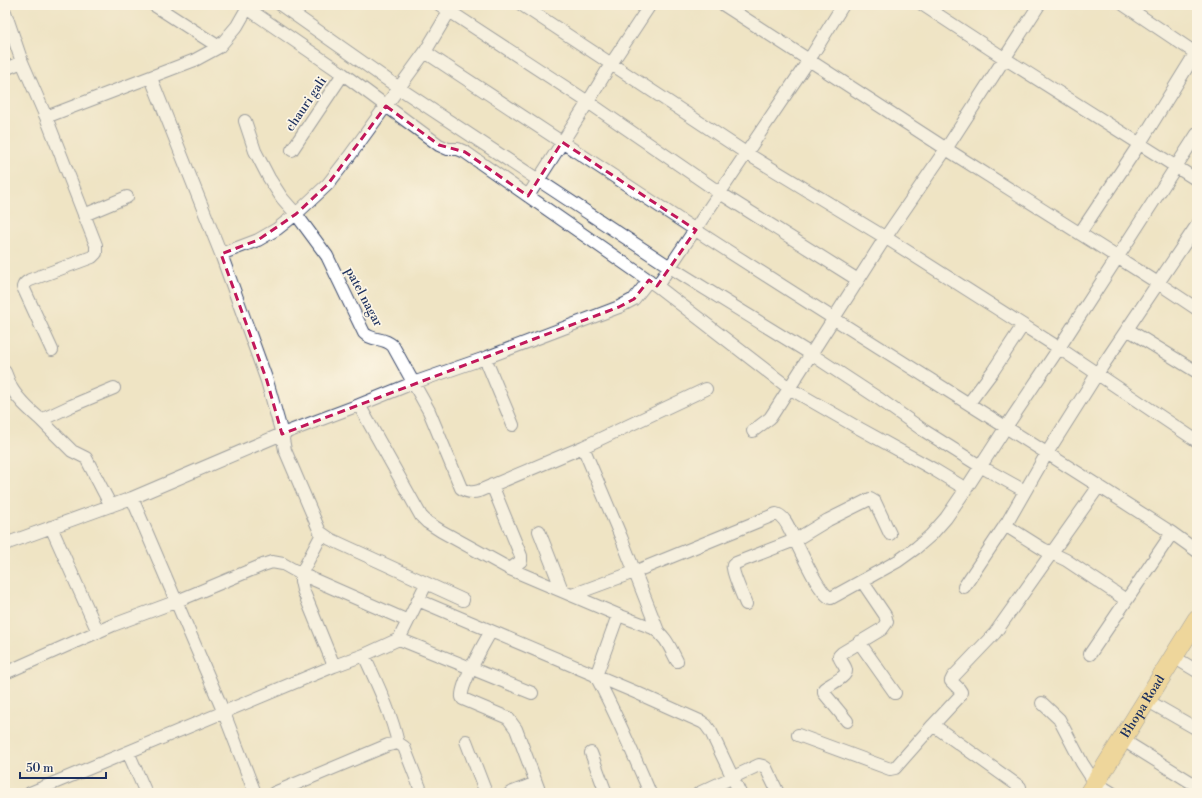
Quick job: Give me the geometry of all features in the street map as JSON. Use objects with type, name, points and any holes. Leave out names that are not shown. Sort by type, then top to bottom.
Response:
[{"type":"main road","name":"Bhopa Road","points":[[1101,790],[1197,619]]},
{"type":"main road","name":"Bhopa Road","points":[[1101,790],[1155,705],[1190,667],[1197,639]]},
{"type":"street","points":[[154,5],[219,47]]},
{"type":"street","points":[[281,5],[399,88],[538,180],[670,266],[811,354],[878,398],[923,430],[980,466],[1024,491]]},
{"type":"street","points":[[522,5],[746,152],[1059,348],[1197,441]]},
{"type":"street","points":[[528,196],[588,102],[610,64],[650,5]]},
{"type":"street","points":[[724,5],[1197,309]]},
{"type":"street","points":[[5,544],[132,498],[282,434],[413,383],[485,358],[619,307],[634,299],[670,266],[696,230],[746,152],[809,60],[843,5]]},
{"type":"street","points":[[923,5],[1197,180]]},
{"type":"street","points":[[753,431],[770,418],[885,238],[946,149],[1039,5]]},
{"type":"street","points":[[1080,233],[1140,143],[1197,52],[1124,5]]},
{"type":"street","points":[[46,117],[151,78],[195,60],[219,47],[237,26],[248,7],[343,74],[439,145],[448,149],[458,149],[465,152],[653,283],[789,388],[934,469],[966,490]]},
{"type":"street","points":[[221,254],[258,240],[277,229],[296,214],[328,184],[425,52],[448,7],[720,193],[858,280]]},
{"type":"street","points":[[5,12],[22,62],[46,117],[97,250],[94,255],[30,280],[25,283],[23,287],[52,350]]},
{"type":"street","points":[[425,52],[696,230],[1006,426],[1197,550]]},
{"type":"street","points":[[5,69],[22,62]]},
{"type":"street","name":"chauri gali","points":[[292,150],[343,74]]},
{"type":"street","points":[[151,78],[221,254],[267,381],[285,450],[316,526],[322,534],[330,539],[463,600]]},
{"type":"street","points":[[245,121],[255,151],[269,178],[282,198],[296,214]]},
{"type":"street","points":[[567,592],[634,572],[776,514],[779,514],[783,518],[813,576],[827,597],[831,598],[898,561],[916,548],[931,535],[946,518],[966,490],[980,466],[1059,348],[1197,134]]},
{"type":"street","points":[[84,215],[127,197]]},
{"type":"street","name":"patel nagar","points":[[296,214],[327,256],[364,332],[370,338],[382,339],[393,346],[429,411],[461,488],[464,491],[472,492],[492,485],[583,447],[706,389]]},
{"type":"street","points":[[964,587],[1005,525],[1024,491],[1097,374],[1197,225]]},
{"type":"street","points":[[969,403],[993,371],[1023,325]]},
{"type":"street","points":[[1127,329],[1197,372]]},
{"type":"street","points":[[485,358],[513,425]]},
{"type":"street","points":[[5,372],[11,387],[16,394],[72,451],[86,458],[111,506]]},
{"type":"street","points":[[41,420],[114,388]]},
{"type":"street","points":[[359,405],[421,516],[427,522],[454,539],[510,569],[618,615],[653,628],[665,637],[676,661]]},
{"type":"street","points":[[583,447],[621,537],[658,631]]},
{"type":"street","points":[[492,485],[521,556],[521,561],[510,569]]},
{"type":"street","points":[[798,735],[890,769],[896,768],[961,694],[959,689],[952,683],[951,680],[995,633],[1099,486]]},
{"type":"street","points":[[132,498],[175,602],[224,713],[255,793]]},
{"type":"street","points":[[746,604],[732,568],[734,564],[795,540],[828,520],[870,499],[875,502],[890,534]]},
{"type":"street","points":[[1005,525],[1051,553],[1066,560],[1126,600]]},
{"type":"street","points":[[51,527],[98,632]]},
{"type":"street","points":[[539,531],[567,592]]},
{"type":"street","points":[[1090,654],[1172,533]]},
{"type":"street","points":[[322,534],[301,574],[301,581],[303,590],[334,666]]},
{"type":"street","points":[[5,673],[98,632],[272,562],[283,564],[301,574],[408,621]]},
{"type":"street","points":[[847,721],[824,693],[824,689],[844,676],[846,673],[846,669],[839,656],[859,642],[882,629],[886,622],[885,616],[862,581]]},
{"type":"street","points":[[31,793],[400,639],[426,584]]},
{"type":"street","points":[[418,600],[648,698],[706,725],[734,778],[740,793]]},
{"type":"street","points":[[618,615],[596,676],[632,750],[650,793]]},
{"type":"street","points":[[491,631],[471,669],[462,692],[462,697],[463,699],[508,718],[516,729],[538,788],[510,793]]},
{"type":"street","points":[[400,639],[532,694]]},
{"type":"street","points":[[859,642],[895,693]]},
{"type":"street","points":[[364,655],[392,718],[398,743],[404,747],[422,793]]},
{"type":"street","points":[[1042,703],[1058,719],[1082,762],[1101,790]]},
{"type":"street","points":[[1155,705],[1197,729]]},
{"type":"street","points":[[933,725],[1020,787]]},
{"type":"street","points":[[466,741],[486,793]]},
{"type":"street","points":[[274,793],[388,745],[398,743]]},
{"type":"street","points":[[1130,745],[1197,786]]},
{"type":"street","points":[[128,752],[146,793]]},
{"type":"street","points":[[592,753],[606,793]]},
{"type":"street","points":[[699,793],[734,778],[758,765],[766,768],[778,793]]},
{"type":"highlighted area","points":[[386,106],[439,145],[465,152],[528,196],[562,142],[696,230],[657,286],[649,280],[634,299],[619,307],[282,434],[267,381],[221,254],[258,240],[296,214],[328,184]]}]
